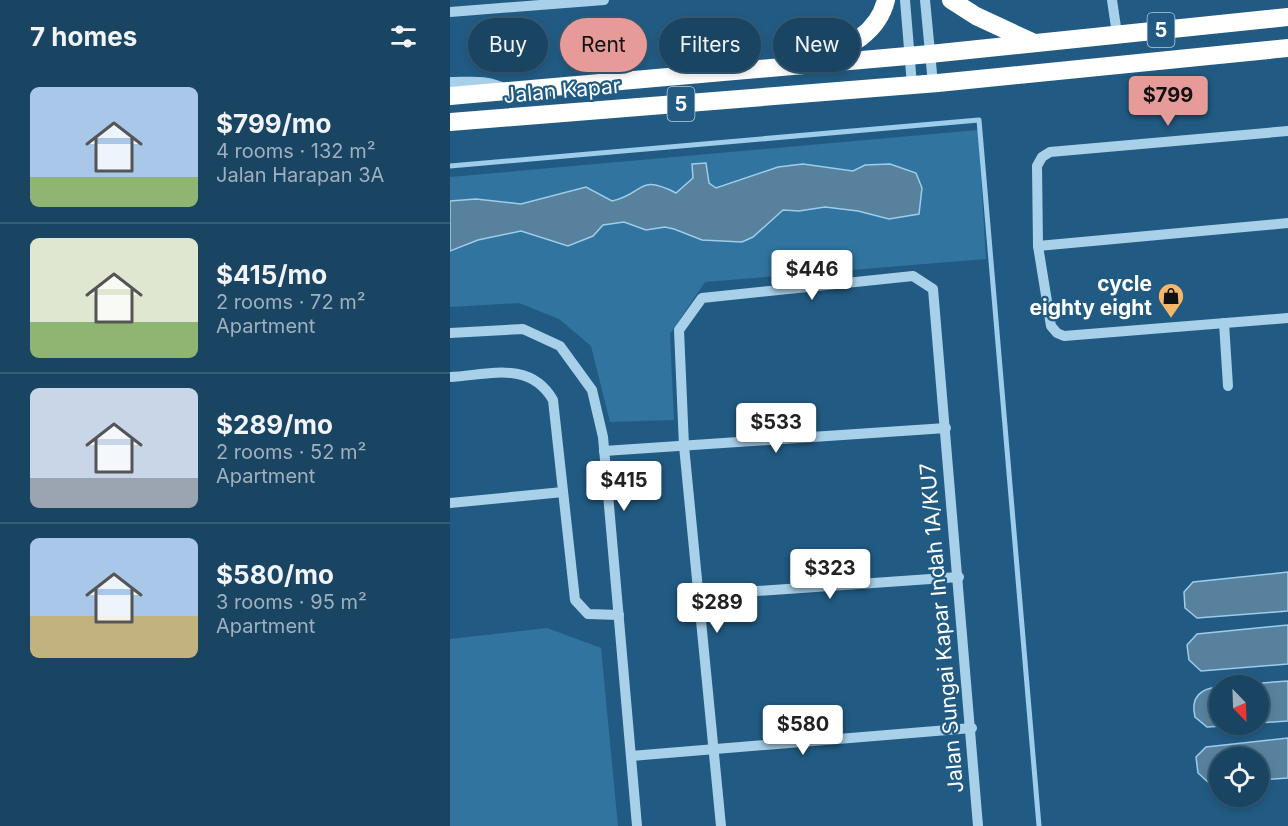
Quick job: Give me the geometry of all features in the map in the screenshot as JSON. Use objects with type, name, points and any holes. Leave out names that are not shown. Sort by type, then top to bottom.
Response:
[{"type":"highway","points":[[860,39],[870,30],[884,10],[886,0]]},
{"type":"highway","points":[[951,0],[976,16],[1034,43]]},
{"type":"highway","name":"Jalan Kapar","points":[[860,60],[1288,16]]},
{"type":"highway","name":"Jalan Kapar","points":[[450,122],[933,84],[1288,48]]},
{"type":"highway","name":"Jalan Kapar","points":[[450,96],[773,68]]},
{"type":"street","points":[[450,12],[510,4],[604,0]]},
{"type":"street","points":[[905,0],[912,85]]},
{"type":"street","points":[[925,0],[933,84]]},
{"type":"street","points":[[1112,0],[1117,34]]},
{"type":"street","points":[[450,82],[489,82],[508,91]]},
{"type":"street","points":[[1288,131],[1050,152],[1037,166],[1038,246],[1052,326],[1057,333],[1064,336],[1288,318]]},
{"type":"street","points":[[1038,246],[1288,223]]},
{"type":"street","name":"Jalan Sungai Kapar Indah 1A/KU7","points":[[684,446],[679,330],[702,298],[913,276],[933,289],[972,728],[978,826]]},
{"type":"street","points":[[1224,323],[1228,386]]},
{"type":"street","points":[[450,333],[523,329],[560,346],[592,390],[604,451],[637,826]]},
{"type":"street","points":[[450,377],[521,372],[534,377],[546,388],[553,400],[575,600],[588,614],[619,615]]},
{"type":"street","points":[[604,451],[946,428]]},
{"type":"street","points":[[684,446],[721,826]]},
{"type":"street","points":[[450,502],[563,492]]},
{"type":"street","points":[[699,595],[958,577]]},
{"type":"street","points":[[631,756],[972,728]]},
{"type":"shaded area","points":[[978,130],[986,259],[705,282],[670,334],[674,420],[610,422],[591,346],[559,319],[519,303],[450,307],[450,177]]},
{"type":"shaded area","points":[[706,163],[709,183],[716,188],[778,167],[803,164],[853,171],[865,165],[890,164],[916,173],[922,188],[919,214],[889,219],[858,211],[825,207],[799,211],[783,210],[753,237],[742,242],[702,240],[674,229],[665,227],[646,230],[624,222],[603,225],[593,236],[568,246],[521,231],[478,240],[450,251],[450,201],[476,199],[521,204],[586,187],[612,201],[623,198],[647,185],[663,187],[676,193],[693,178],[692,164]]},
{"type":"shaded area","points":[[1288,572],[1288,611],[1197,618],[1185,608],[1184,592],[1193,582]]},
{"type":"shaded area","points":[[1288,625],[1288,664],[1201,671],[1189,660],[1187,645],[1197,634]]},
{"type":"shaded area","points":[[547,628],[601,648],[618,826],[450,826],[450,639]]},
{"type":"shaded area","points":[[1288,681],[1288,721],[1269,722],[1269,682]]},
{"type":"shaded area","points":[[1209,689],[1209,727],[1207,727],[1195,717],[1194,704],[1198,695]]},
{"type":"shaded area","points":[[1288,738],[1288,778],[1269,779],[1269,747],[1209,747],[1209,783],[1198,773],[1196,757],[1206,747]]},
{"type":"waterway","points":[[450,166],[979,120],[1039,826]]},
{"type":"place","name":"cycle eighty eight","points":[[1171,319]]}]
